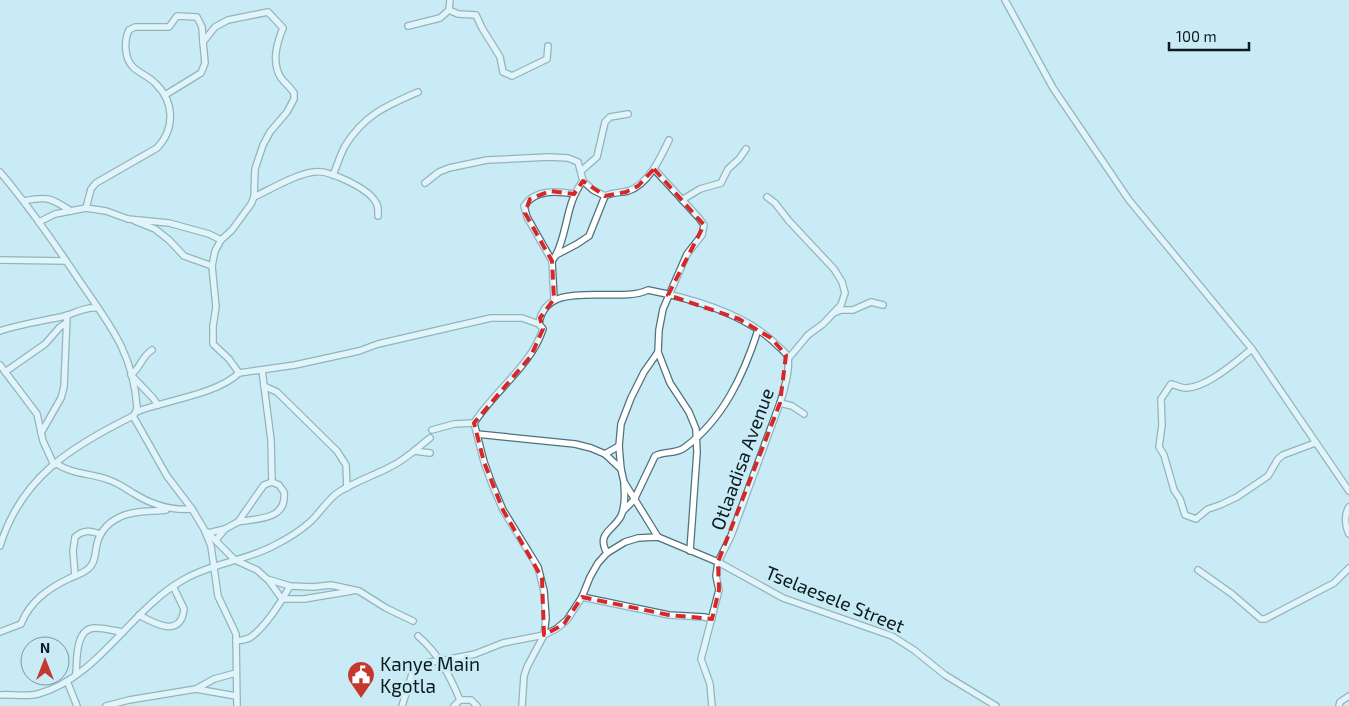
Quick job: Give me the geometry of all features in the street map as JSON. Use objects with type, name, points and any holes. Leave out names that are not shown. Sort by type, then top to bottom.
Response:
[{"type":"street","points":[[408,26],[440,18],[449,10],[450,0]]},
{"type":"street","points":[[1005,0],[1053,88],[1129,200],[1252,349],[1349,491]]},
{"type":"street","points":[[449,10],[458,14],[476,15],[500,57],[503,72],[512,76],[547,59],[548,46]]},
{"type":"street","points":[[203,42],[215,27],[228,20],[268,12],[283,28],[276,47],[276,62],[280,76],[294,93],[294,98],[287,112],[270,132],[263,145],[255,169],[252,204],[242,218],[221,240],[215,251],[212,266],[216,307],[213,344],[229,359],[239,373]]},
{"type":"street","points":[[86,208],[91,189],[96,183],[156,148],[164,140],[171,124],[165,95],[155,83],[131,66],[126,52],[126,36],[129,30],[135,28],[169,27],[177,16],[197,17],[202,27],[205,62],[201,73],[165,95]]},
{"type":"street","points":[[333,175],[345,147],[365,120],[386,106],[418,92]]},
{"type":"street","points":[[581,171],[597,157],[603,127],[608,118],[628,114]]},
{"type":"street","points":[[554,258],[589,236],[606,196],[610,193],[630,190],[638,186],[654,169],[669,140]]},
{"type":"street","points":[[682,200],[700,189],[721,183],[728,169],[746,149]]},
{"type":"street","points":[[425,183],[439,172],[455,166],[508,158],[518,160],[568,158],[578,162],[584,181],[593,190],[606,196]]},
{"type":"street","points":[[654,169],[699,218],[704,226],[702,235],[687,254],[663,308],[658,352],[670,383],[689,412],[696,429],[696,480],[690,551]]},
{"type":"street","points":[[0,172],[39,222],[118,338],[132,375],[136,402],[135,414],[167,476],[206,531],[211,546],[218,596],[234,628],[236,640],[237,706]]},
{"type":"street","points":[[254,197],[313,172],[333,175],[372,196],[378,208],[378,216]]},
{"type":"street","points":[[554,299],[554,258],[561,244],[574,194],[584,181]]},
{"type":"street","points":[[554,258],[527,217],[524,206],[530,199],[543,193],[557,191],[574,194]]},
{"type":"street","points":[[24,201],[42,197],[57,202],[71,211]]},
{"type":"street","points":[[539,324],[543,312],[554,299],[565,296],[642,293],[648,290],[717,309],[771,338],[788,359],[808,335],[834,313],[844,299],[845,293],[842,282],[813,245],[789,221],[775,203],[767,197]]},
{"type":"street","points":[[39,222],[55,214],[86,208],[106,211],[155,229],[184,256],[212,266]]},
{"type":"street","points":[[128,219],[169,222],[203,232],[221,240]]},
{"type":"street","points":[[0,260],[66,261]]},
{"type":"street","points":[[834,313],[841,310],[853,310],[870,302],[883,305]]},
{"type":"street","points":[[0,331],[93,307],[98,308]]},
{"type":"street","points":[[41,433],[61,398],[64,387],[67,315]]},
{"type":"street","points":[[0,546],[13,515],[36,479],[86,441],[148,407],[179,400],[210,389],[239,373],[295,365],[492,318],[522,318],[539,324],[543,329],[531,356],[484,408],[474,423],[484,462],[503,510],[532,556],[542,578],[546,618],[544,635],[524,676],[522,706]]},
{"type":"street","points":[[5,372],[45,344],[66,323]]},
{"type":"street","points":[[623,511],[634,500],[655,456],[684,448],[711,423],[743,371],[758,330]]},
{"type":"street","points":[[1252,349],[1231,366],[1202,384],[1186,388],[1170,384],[1161,399],[1162,425],[1159,447],[1164,455],[1174,490],[1180,499],[1184,515],[1196,519],[1208,509],[1237,497],[1268,476],[1278,459],[1283,455],[1315,443]]},
{"type":"street","points":[[132,375],[139,368],[144,355],[152,350]]},
{"type":"street","points":[[607,553],[603,540],[623,511],[625,491],[619,446],[621,424],[624,413],[644,372],[658,352]]},
{"type":"street","name":"Otlaadisa Avenue","points":[[712,706],[710,684],[702,659],[719,590],[716,576],[718,562],[734,528],[780,403],[786,382],[788,359]]},
{"type":"street","points":[[0,365],[33,406],[39,420],[41,433],[54,465]]},
{"type":"street","points":[[262,370],[271,440],[272,482]]},
{"type":"street","points":[[132,375],[154,398],[158,406]]},
{"type":"street","points":[[264,386],[277,392],[337,450],[346,465],[347,488]]},
{"type":"street","points":[[780,403],[792,406],[804,414]]},
{"type":"street","points":[[432,430],[454,424],[474,423]]},
{"type":"street","points":[[477,434],[575,444],[605,454],[621,469]]},
{"type":"street","points":[[70,679],[173,586],[198,572],[274,546],[310,522],[336,494],[391,467],[430,438]]},
{"type":"street","points":[[605,454],[619,446]]},
{"type":"street","points":[[414,451],[430,453]]},
{"type":"street","points":[[54,465],[57,464],[80,474],[112,480],[149,502],[171,509]]},
{"type":"street","points":[[206,531],[225,529],[238,522],[272,516],[283,507],[284,492],[279,485],[272,482],[264,485],[238,522]]},
{"type":"street","points":[[624,482],[658,537]]},
{"type":"street","points":[[1349,507],[1346,511],[1349,534]]},
{"type":"street","points":[[0,632],[18,626],[32,604],[55,585],[82,573],[91,566],[100,534],[110,523],[121,516],[171,509],[192,509]]},
{"type":"street","points":[[216,540],[225,529]]},
{"type":"street","points":[[75,576],[73,551],[75,537],[83,531],[100,534]]},
{"type":"street","points":[[206,531],[235,560],[257,570],[267,579],[282,599],[292,600],[355,590]]},
{"type":"street","name":"Tselaesele Street","points":[[402,706],[412,674],[415,671],[429,662],[475,654],[503,643],[544,635],[564,624],[582,597],[590,577],[607,553],[625,542],[638,538],[658,537],[718,562],[783,598],[892,636],[914,650],[945,675],[996,706]]},
{"type":"street","points":[[1198,570],[1232,594],[1261,619],[1265,619],[1334,583],[1349,568]]},
{"type":"street","points":[[267,579],[290,586],[313,587],[332,585],[355,590],[413,621]]},
{"type":"street","points":[[140,615],[159,626],[173,626],[180,621],[184,609],[173,586]]},
{"type":"street","points":[[236,640],[250,639],[290,586]]},
{"type":"street","points":[[313,587],[314,597]]},
{"type":"street","points":[[582,597],[669,615],[712,619]]},
{"type":"street","points":[[76,674],[78,648],[83,633],[86,630],[93,628],[123,632]]},
{"type":"street","points":[[418,636],[431,648],[440,661],[451,679],[460,700]]},
{"type":"street","points":[[196,689],[214,679],[236,673]]},
{"type":"street","points":[[0,695],[17,694],[27,696],[38,694],[56,686]]},
{"type":"street","points":[[69,686],[77,706]]},
{"type":"street","points":[[106,706],[129,700],[196,689],[236,696]]},
{"type":"street","points":[[1339,706],[1340,702],[1349,696]]},
{"type":"street","points":[[454,706],[460,700],[471,700],[477,706]]},
{"type":"highlighted area","points":[[654,169],[704,225],[668,295],[739,319],[771,338],[786,355],[780,403],[718,562],[719,590],[712,619],[669,615],[582,597],[564,624],[544,635],[542,578],[503,510],[484,462],[474,423],[531,356],[543,329],[540,318],[554,299],[552,261],[525,213],[530,199],[550,191],[574,194],[583,181],[605,196],[626,192],[638,186]]},
{"type":"place","name":"Kanye Main Kgotla","points":[[361,699]]}]
